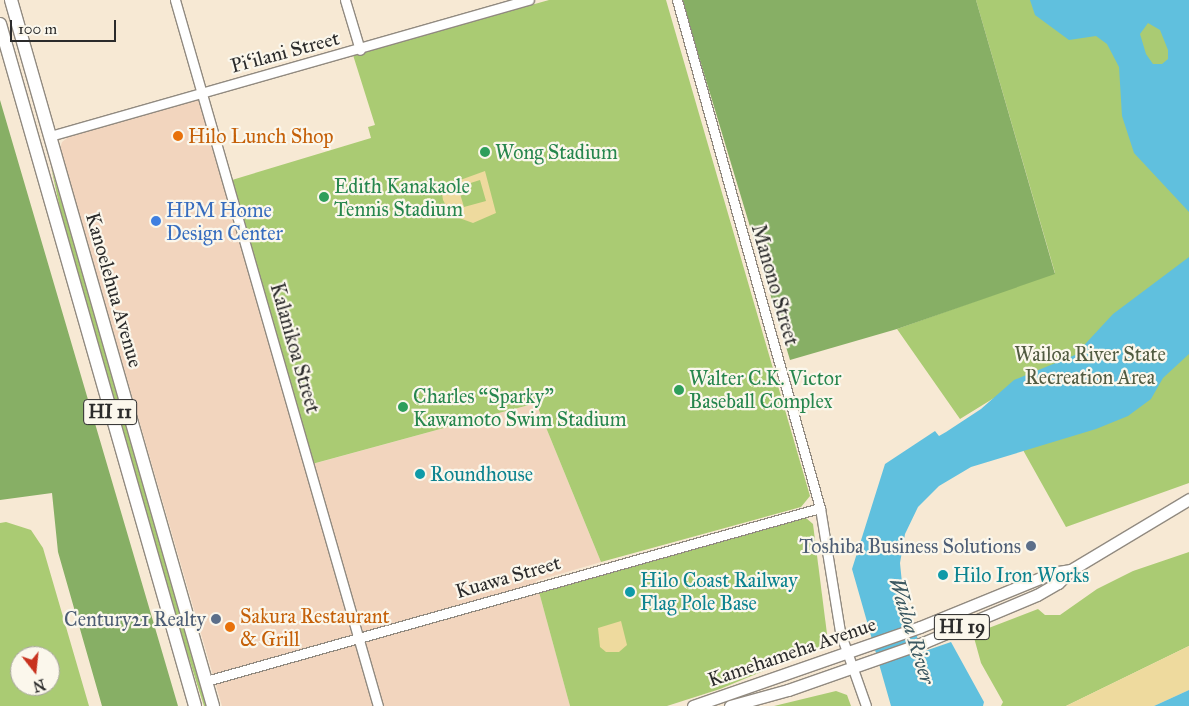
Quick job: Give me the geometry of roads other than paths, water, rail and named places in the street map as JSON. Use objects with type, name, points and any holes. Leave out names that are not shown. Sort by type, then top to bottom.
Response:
[{"type":"highway","name":"Kanoelehua Avenue","points":[[11,0],[213,706]]},
{"type":"highway","name":"Kanoelehua Avenue","points":[[0,24],[195,706]]},
{"type":"highway","points":[[27,118],[50,136],[44,180]]},
{"type":"main road","name":"Kamehameha Avenue","points":[[730,706],[874,661],[925,642],[1037,595],[1058,583],[1071,570],[1189,499]]},
{"type":"main road","name":"Kamehameha Avenue","points":[[693,706],[847,654],[920,627],[1052,573],[1071,570]]},
{"type":"street","name":"Kalanikoa Street","points":[[175,0],[378,706]]},
{"type":"street","points":[[345,0],[360,50]]},
{"type":"street","name":"Pi‘ilani Street","points":[[50,136],[360,50],[509,3],[529,0]]},
{"type":"street","name":"Manono Street","points":[[677,0],[820,508],[834,602],[847,654],[866,706]]},
{"type":"street","name":"Kuawa Street","points":[[206,681],[820,508]]},
{"type":"water","points":[[1030,0],[1189,0],[1189,212],[1134,153],[1122,116],[1119,67],[1107,44],[1096,36],[1069,40],[1035,15]],"holes":[[[1148,23],[1160,30],[1168,50],[1168,59],[1162,64],[1153,64],[1146,54],[1140,34]]]},
{"type":"water","name":"Wailoa River","points":[[1189,257],[1189,354],[1163,378],[1151,399],[1128,416],[1096,429],[971,467],[939,486],[918,507],[905,534],[900,563],[903,593],[922,652],[951,642],[984,702],[983,706],[891,706],[852,569],[885,464],[935,431],[939,436],[946,432],[981,409],[1014,380],[1075,355],[1113,314]]},
{"type":"water","points":[[1189,690],[1189,706],[1154,706]]},
{"type":"place","name":"Hilo Lunch Shop","points":[[178,136]]},
{"type":"place","name":"Wong Stadium","points":[[485,152]]},
{"type":"place","name":"Edith Kanakaole Tennis Stadium","points":[[324,197]]},
{"type":"place","name":"HPM Home Design Center","points":[[156,221]]},
{"type":"place","name":"Walter C.K. Victor Baseball Complex","points":[[679,390]]},
{"type":"place","name":"Charles “Sparky” Kawamoto Swim Stadium","points":[[403,407]]},
{"type":"place","name":"Roundhouse","points":[[420,474]]},
{"type":"place","name":"Toshiba Business Solutions","points":[[1031,546]]},
{"type":"place","name":"Hilo Iron Works","points":[[943,575]]},
{"type":"place","name":"Hilo Coast Railway Flag Pole Base","points":[[630,592]]},
{"type":"place","name":"Century21 Realty","points":[[216,619]]},
{"type":"place","name":"Sakura Restaurant & Grill","points":[[230,627]]},
{"type":"park label","name":"Wailoa River State Recreation Area","points":[[1090,366]]}]
